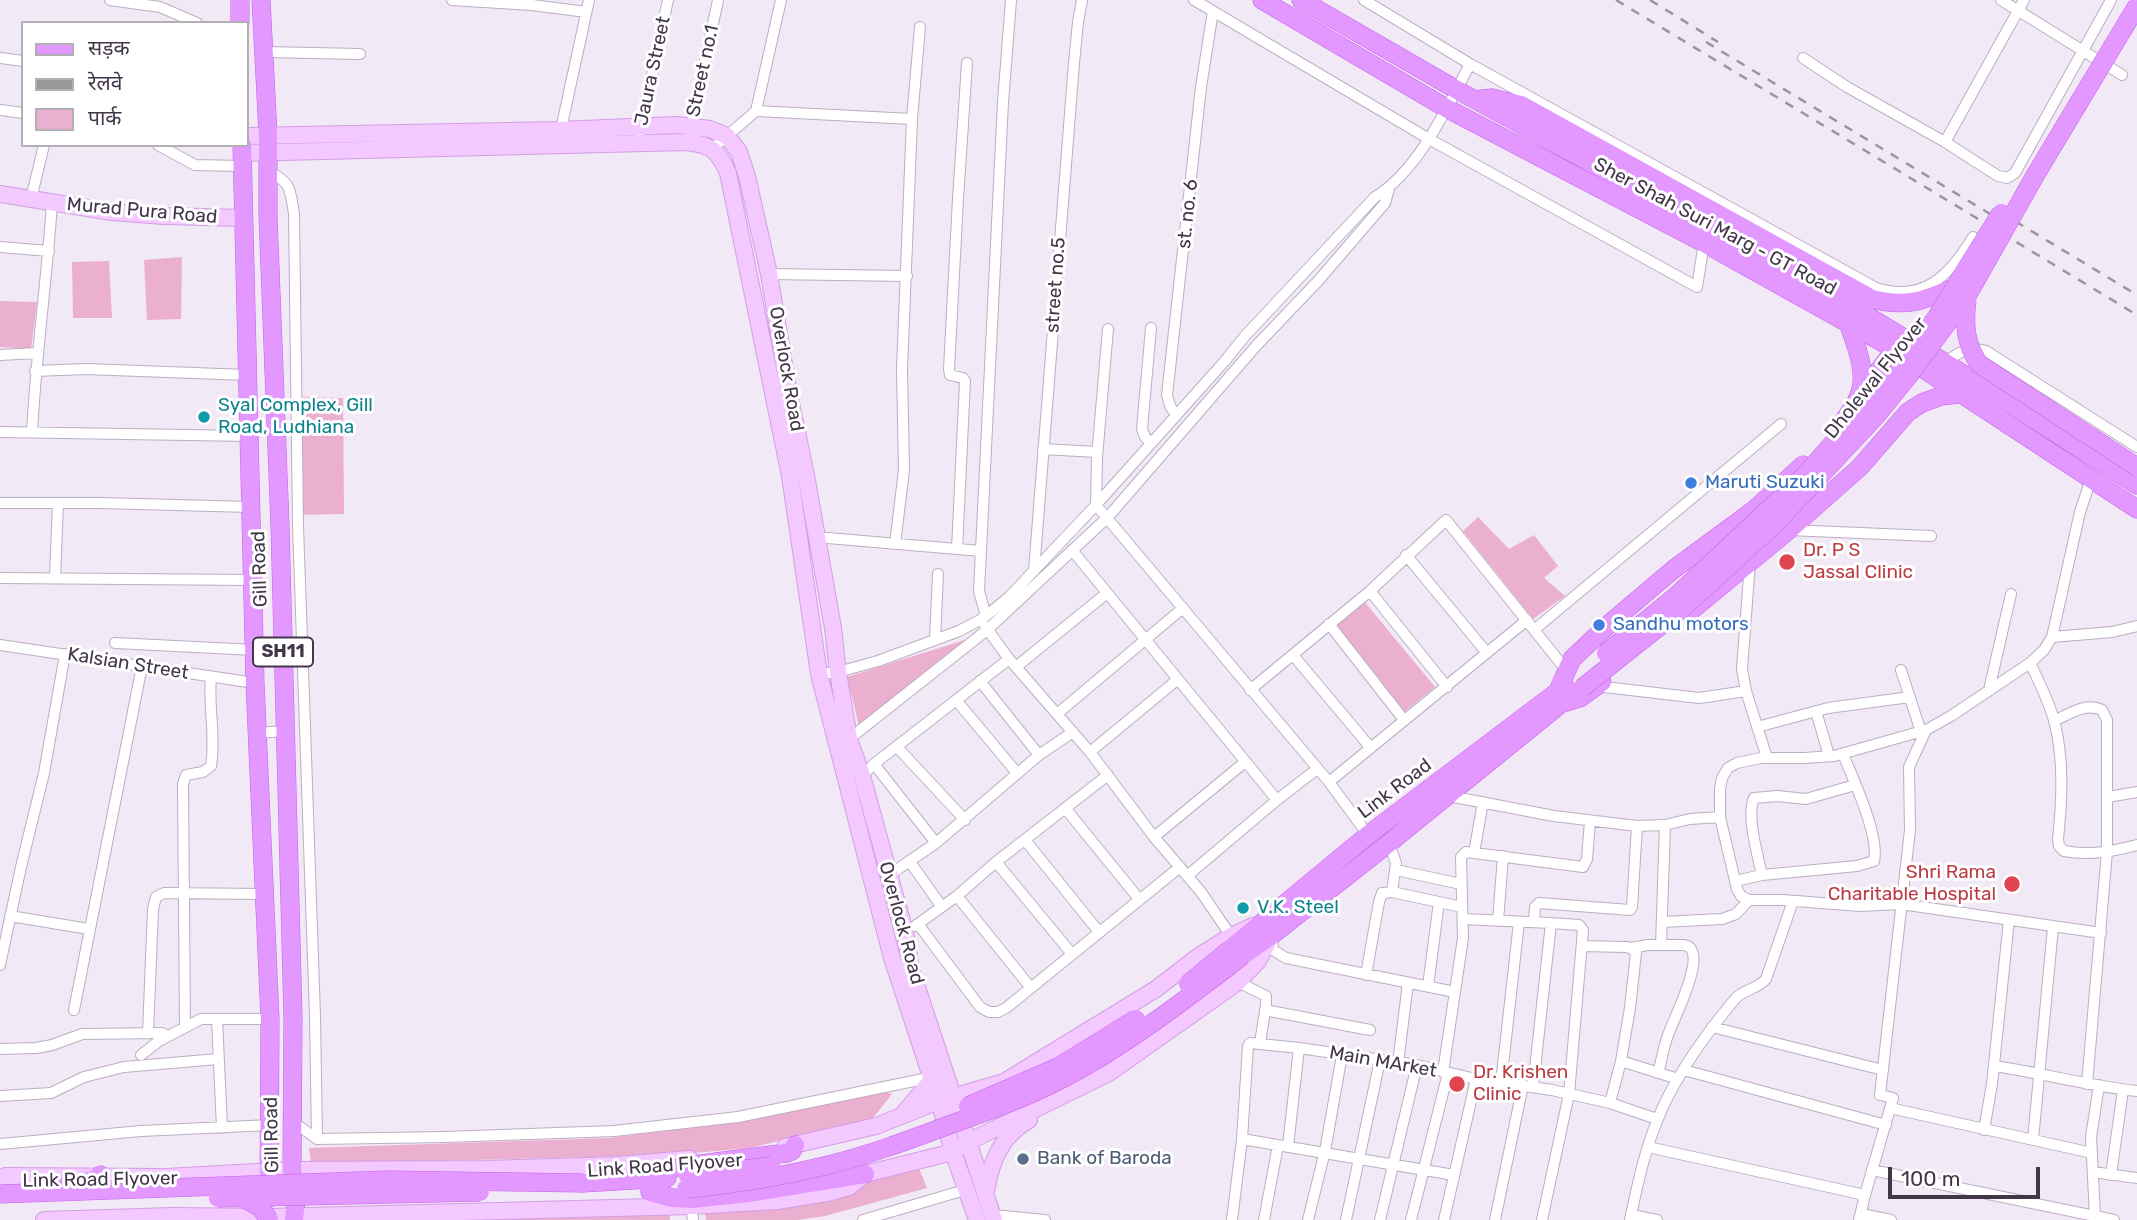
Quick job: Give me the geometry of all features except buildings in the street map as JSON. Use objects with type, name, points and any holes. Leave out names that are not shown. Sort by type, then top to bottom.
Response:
[{"type":"main road","points":[[240,0],[240,21]]},
{"type":"main road","name":"Gill Road","points":[[261,0],[268,143],[293,1017],[294,1218]]},
{"type":"main road","name":"Sher Shah Suri Marg - GT Road","points":[[1262,0],[1446,108],[1704,243],[1848,323],[1899,344]]},
{"type":"main road","name":"Sher Shah Suri Marg - GT Road","points":[[1301,0],[1457,90],[1816,285],[1940,370],[2137,485]]},
{"type":"main road","name":"Dholewal Flyover","points":[[1962,292],[2127,0]]},
{"type":"main road","name":"Dholewal Flyover","points":[[1558,698],[1684,607],[1774,525],[1876,416],[1917,365],[2137,6]]},
{"type":"main road","points":[[1474,99],[1492,98],[1521,105],[1872,299],[1893,303],[1917,302],[1962,292],[1966,335],[1979,364],[2137,467]]},
{"type":"main road","name":"Gill Road","points":[[243,150],[242,218],[255,683],[270,1019],[269,1219]]},
{"type":"main road","points":[[1848,323],[1859,354],[1862,381],[1859,396]]},
{"type":"main road","points":[[1899,344],[1837,430],[1804,465],[1754,510],[1674,569],[1572,659],[1580,680],[1750,562],[1789,530],[1860,467],[1940,370]]},
{"type":"main road","name":"Sher Shah Suri Marg - GT Road","points":[[1940,370],[1960,394],[2137,509]]},
{"type":"main road","points":[[1908,412],[1941,396],[1960,394]]},
{"type":"main road","name":"Link Road","points":[[1266,929],[1389,843],[1449,796],[1558,698]]},
{"type":"main road","name":"Link Road","points":[[1266,929],[1368,835],[1558,698]]},
{"type":"main road","name":"Link Road Flyover","points":[[0,1204],[478,1192],[556,1193],[743,1183],[828,1165],[885,1148],[1013,1102],[1058,1081],[1120,1045],[1182,1002],[1234,947],[1266,929]]},
{"type":"main road","points":[[791,1149],[676,1167],[654,1186],[672,1198],[692,1199],[865,1174]]},
{"type":"main road","points":[[0,1194],[14,1189],[92,1181],[102,1175]]},
{"type":"main road","name":"Link Road Flyover","points":[[0,1194],[388,1180],[654,1186]]},
{"type":"main road","points":[[243,1198],[261,1208],[269,1219]]},
{"type":"street","points":[[110,0],[160,6],[193,21]]},
{"type":"street","points":[[452,0],[586,12]]},
{"type":"street","points":[[560,137],[589,0]]},
{"type":"street","name":"Jaura Street","points":[[638,143],[668,0]]},
{"type":"street","name":"Street no.1","points":[[690,134],[718,0]]},
{"type":"street","points":[[268,143],[339,150],[451,149],[642,125],[690,134],[702,144],[713,148],[756,111],[781,0]]},
{"type":"street","points":[[0,1178],[102,1175],[166,1177],[292,1170],[618,1166],[791,1149],[876,1126],[946,1099],[1004,1082],[1156,989],[1199,956],[1234,947],[1183,871],[1090,752],[1013,663],[985,622],[979,591],[1001,140],[1011,0]]},
{"type":"street","name":"street no.5","points":[[1034,570],[1073,76],[1082,0]]},
{"type":"street","points":[[1194,0],[1429,139],[1696,287],[1704,243]]},
{"type":"street","points":[[1364,0],[1471,64],[1876,288],[1901,293],[1921,289],[1946,274],[1973,237]]},
{"type":"street","points":[[2001,0],[2122,75]]},
{"type":"street","points":[[1945,142],[2024,0]]},
{"type":"street","points":[[1803,58],[1998,176],[2010,178],[2111,0]]},
{"type":"street","name":"st. no. 6","points":[[1176,415],[1167,395],[1201,87],[1213,11]]},
{"type":"street","points":[[895,544],[904,470],[902,369],[912,118],[920,27]]},
{"type":"street","points":[[264,52],[359,54]]},
{"type":"street","points":[[0,58],[21,61]]},
{"type":"street","points":[[957,549],[965,381],[950,375],[949,369],[967,63]]},
{"type":"street","points":[[819,674],[838,672],[878,660],[985,622],[1096,505],[1245,337],[1375,197],[1389,188],[1429,139],[1471,64]]},
{"type":"street","points":[[0,110],[21,113]]},
{"type":"street","points":[[756,111],[912,118]]},
{"type":"street","points":[[162,147],[195,165],[268,143],[339,133],[450,131],[638,143],[710,129],[727,136]]},
{"type":"street","points":[[450,131],[451,149]]},
{"type":"street","points":[[339,133],[339,150]]},
{"type":"street","name":"Overlock Road","points":[[727,136],[740,152],[769,274],[834,628],[849,739],[868,770],[888,875],[911,928],[911,969],[947,1073],[946,1099]]},
{"type":"street","points":[[31,199],[44,147]]},
{"type":"street","name":"Overlock Road","points":[[713,148],[728,173],[773,391],[790,476],[819,674],[892,958],[931,1079],[946,1099]]},
{"type":"street","points":[[268,171],[284,179],[291,191],[294,214],[298,525],[317,1139]]},
{"type":"street","points":[[849,739],[1108,517],[1256,346],[1318,281],[1385,203],[1389,188]]},
{"type":"street","name":"Murad Pura Road","points":[[0,194],[112,212],[242,218]]},
{"type":"street","points":[[32,432],[35,370],[52,203]]},
{"type":"street","points":[[0,247],[49,251]]},
{"type":"street","points":[[769,274],[907,276]]},
{"type":"street","points":[[1151,328],[1142,429],[1151,443]]},
{"type":"street","points":[[1108,329],[1097,452],[1096,505],[1329,782],[1368,835]]},
{"type":"street","points":[[1940,370],[1965,350],[1977,348],[1986,351],[2137,447]]},
{"type":"street","points":[[0,355],[37,353]]},
{"type":"street","points":[[35,370],[86,369],[248,375]]},
{"type":"street","points":[[1534,630],[1781,424]]},
{"type":"street","points":[[0,432],[250,436]]},
{"type":"street","points":[[1043,449],[1097,452]]},
{"type":"street","points":[[2091,479],[2080,512],[2052,637],[2044,650],[2030,663],[1951,716],[1923,731],[1843,754],[1767,758],[1737,763],[1728,768],[1723,778],[1720,789],[1720,817],[1735,881],[1741,896],[1749,901],[1901,904],[2101,933]]},
{"type":"street","points":[[0,503],[251,507]]},
{"type":"street","points":[[55,578],[58,503]]},
{"type":"street","points":[[1250,690],[1370,590],[1446,520],[1534,630],[1580,680],[1699,698],[1746,691]]},
{"type":"street","points":[[1789,530],[1931,536]]},
{"type":"street","points":[[816,537],[981,551]]},
{"type":"street","points":[[1072,550],[1277,800]]},
{"type":"street","points":[[1406,555],[1487,653]]},
{"type":"street","points":[[1750,562],[1741,659],[1746,691],[1767,758]]},
{"type":"street","points":[[935,639],[938,574]]},
{"type":"street","points":[[0,578],[253,580]]},
{"type":"street","points":[[1370,590],[1447,687]]},
{"type":"street","points":[[936,843],[868,770],[980,681],[1013,663],[1107,593]]},
{"type":"street","points":[[1989,690],[2011,594]]},
{"type":"street","points":[[1057,714],[1183,608]]},
{"type":"street","points":[[1329,782],[1527,620]]},
{"type":"street","points":[[1329,624],[1404,720]]},
{"type":"street","points":[[2052,637],[2103,633],[2137,626]]},
{"type":"street","points":[[115,643],[255,650]]},
{"type":"street","name":"Kalsian Street","points":[[0,646],[255,683]]},
{"type":"street","points":[[0,965],[44,773],[65,654]]},
{"type":"street","points":[[1293,655],[1370,747]]},
{"type":"street","points":[[2030,663],[2054,721],[2058,743],[2061,788],[2059,846],[2072,853],[2108,852],[2137,845]]},
{"type":"street","points":[[74,1010],[142,666]]},
{"type":"street","points":[[1891,1220],[1860,1217],[1893,1098],[1880,1095],[1910,830],[1909,767],[1923,731],[1901,670]]},
{"type":"street","points":[[185,1027],[183,784],[186,775],[203,772],[211,766],[211,677]]},
{"type":"street","points":[[1090,752],[1177,680]]},
{"type":"street","points":[[980,681],[1038,755]]},
{"type":"street","points":[[1757,727],[1835,706],[1910,697]]},
{"type":"street","points":[[956,700],[1017,773]]},
{"type":"street","points":[[2054,721],[2082,708],[2097,707],[2105,714],[2108,732],[2108,852],[2101,933],[2091,1137],[2095,1217]]},
{"type":"street","points":[[1816,711],[1829,756]]},
{"type":"street","points":[[258,733],[285,731]]},
{"type":"street","points":[[888,875],[936,843],[1038,755],[1073,732]]},
{"type":"street","points":[[897,747],[965,820]]},
{"type":"street","points":[[1735,881],[1762,875],[1857,866],[1874,861],[1870,826],[1843,754]]},
{"type":"street","points":[[1154,837],[1245,762]]},
{"type":"street","points":[[1108,775],[996,862],[957,896],[911,928],[980,1007],[989,1012],[998,1012],[1031,988],[1139,899],[1183,871],[1317,769]]},
{"type":"street","points":[[1762,875],[1752,822],[1751,802],[1754,798],[1777,796],[1806,799],[1855,785]]},
{"type":"street","points":[[2108,797],[2137,792]]},
{"type":"street","points":[[1449,796],[1590,821],[1637,826],[1665,825],[1690,818],[1720,817]]},
{"type":"street","points":[[1474,853],[1483,802]]},
{"type":"street","points":[[1065,808],[1139,899]]},
{"type":"street","points":[[1411,1220],[1446,1073],[1463,938],[1461,857],[1466,852],[1583,867],[1587,859],[1590,821]]},
{"type":"street","points":[[1661,945],[1665,825]]},
{"type":"street","points":[[1534,922],[1535,906],[1539,903],[1622,911],[1631,909],[1637,826]]},
{"type":"street","points":[[1025,840],[1099,932]]},
{"type":"street","points":[[1389,843],[1396,870],[1392,892]]},
{"type":"street","points":[[1498,921],[1503,856]]},
{"type":"street","points":[[910,862],[942,907]]},
{"type":"street","points":[[996,862],[1072,954]]},
{"type":"street","points":[[1396,870],[1461,884]]},
{"type":"street","points":[[1366,975],[1382,893],[1392,892],[1439,902],[1462,913],[1498,921],[1582,927],[1569,1094],[1542,1220]]},
{"type":"street","points":[[148,1033],[156,897],[164,893],[264,894]]},
{"type":"street","points":[[957,896],[1031,988]]},
{"type":"street","points":[[1662,922],[1722,919],[1736,914],[1749,901]]},
{"type":"street","points":[[1657,1220],[1630,1218],[1657,1119],[1681,1074],[1712,1027],[1738,995],[1766,979],[1793,901]]},
{"type":"street","points":[[1428,986],[1439,902]]},
{"type":"street","points":[[10,916],[89,929]]},
{"type":"street","points":[[1984,1130],[1994,1066],[2009,920]]},
{"type":"street","points":[[1501,1083],[1519,922]]},
{"type":"street","points":[[1495,1220],[1528,1086],[1551,923]]},
{"type":"street","points":[[2033,1140],[2053,927]]},
{"type":"street","points":[[1266,929],[1273,950],[1286,958],[1455,992]]},
{"type":"street","points":[[44,1220],[172,1216],[269,1219],[692,1213],[827,1193],[849,1187],[865,1174],[953,1152],[968,1142],[1109,1073],[1238,982],[1258,961],[1266,929]]},
{"type":"street","points":[[1582,946],[1689,947],[1693,955],[1685,996],[1669,1031],[1658,1073]]},
{"type":"street","points":[[1610,1103],[1620,1061],[1637,958],[1631,948]]},
{"type":"street","points":[[892,958],[910,953]]},
{"type":"street","points":[[1232,1220],[1242,1139],[1249,1044],[1260,1043],[1266,999],[1263,993],[1238,982]]},
{"type":"street","points":[[1398,1063],[1408,983]]},
{"type":"street","points":[[1265,1010],[1370,1030]]},
{"type":"street","points":[[141,1055],[201,1019],[270,1019]]},
{"type":"street","points":[[217,1019],[222,1128]]},
{"type":"street","points":[[1712,1027],[1883,1070]]},
{"type":"street","points":[[0,1049],[36,1048],[82,1034],[162,1033],[167,1037]]},
{"type":"street","name":"Main MArket","points":[[1260,1043],[1417,1065],[1476,1079],[1528,1086],[1610,1103],[1657,1119]]},
{"type":"street","points":[[1264,1220],[1283,1146],[1299,1048]]},
{"type":"street","points":[[1308,1220],[1325,1151],[1342,1055]]},
{"type":"street","points":[[0,1096],[51,1093],[84,1077],[124,1067],[218,1059]]},
{"type":"street","points":[[1346,1220],[1380,1060]]},
{"type":"street","points":[[1620,1061],[1658,1073],[1681,1074],[1886,1125]]},
{"type":"street","points":[[1380,1220],[1417,1065]]},
{"type":"street","points":[[1994,1066],[2137,1091]]},
{"type":"street","points":[[292,1121],[317,1139],[614,1131],[738,1117],[931,1079],[947,1073]]},
{"type":"street","points":[[988,1218],[986,1196],[989,1169],[1000,1146],[1023,1124],[1085,1091],[1109,1073]]},
{"type":"street","points":[[903,1114],[931,1079]]},
{"type":"street","points":[[1444,1220],[1476,1079]]},
{"type":"street","points":[[2111,1175],[2123,1090]]},
{"type":"street","points":[[946,1099],[968,1142],[986,1196]]},
{"type":"street","points":[[946,1099],[953,1152],[968,1189],[988,1218]]},
{"type":"street","points":[[1890,1108],[2092,1153]]},
{"type":"street","points":[[0,1144],[141,1131],[270,1125]]},
{"type":"street","points":[[1242,1139],[1454,1175]]},
{"type":"street","points":[[1648,1147],[1865,1195]]},
{"type":"street","points":[[1872,1170],[2114,1220]]},
{"type":"street","points":[[2093,1172],[2137,1178]]},
{"type":"street","points":[[863,1220],[968,1189]]},
{"type":"street","points":[[988,1218],[1045,1220]]},
{"type":"green space","points":[[182,257],[181,319],[147,320],[144,260]]},
{"type":"green space","points":[[109,261],[112,318],[73,318],[72,262]]},
{"type":"green space","points":[[0,301],[37,302],[31,349],[0,347]]},
{"type":"green space","points":[[295,397],[343,398],[344,514],[295,515]]},
{"type":"green space","points":[[1478,517],[1509,549],[1534,535],[1558,566],[1544,578],[1565,596],[1533,619],[1463,531]]},
{"type":"green space","points":[[1363,600],[1435,687],[1404,712],[1328,630]]},
{"type":"green space","points":[[971,638],[859,726],[847,677]]},
{"type":"green space","points":[[877,1089],[892,1094],[873,1118],[750,1148],[671,1155],[311,1164],[309,1148],[609,1138],[743,1121]]},
{"type":"green space","points":[[918,1166],[927,1188],[825,1216],[797,1220],[706,1220],[704,1206]]},
{"type":"green space","points":[[669,1206],[670,1220],[369,1220]]},
{"type":"railway","points":[[1616,0],[2137,315]]},
{"type":"railway","points":[[1650,0],[1718,42]]},
{"type":"railway","points":[[1706,42],[2005,223]]},
{"type":"railway","points":[[2000,212],[2137,295]]},
{"type":"place","name":"Syal Complex, Gill Road, Ludhiana","points":[[204,417]]},
{"type":"place","name":"Maruti Suzuki","points":[[1691,483]]},
{"type":"place","name":"Dr. P S Jassal Clinic","points":[[1787,562]]},
{"type":"place","name":"Sandhu motors","points":[[1599,625]]},
{"type":"place","name":"Shri Rama Charitable Hospital","points":[[2012,884]]},
{"type":"place","name":"V.K. Steel","points":[[1243,908]]},
{"type":"place","name":"Dr. Krishen Clinic","points":[[1457,1084]]},
{"type":"place","name":"Bank of Baroda","points":[[1023,1159]]}]
